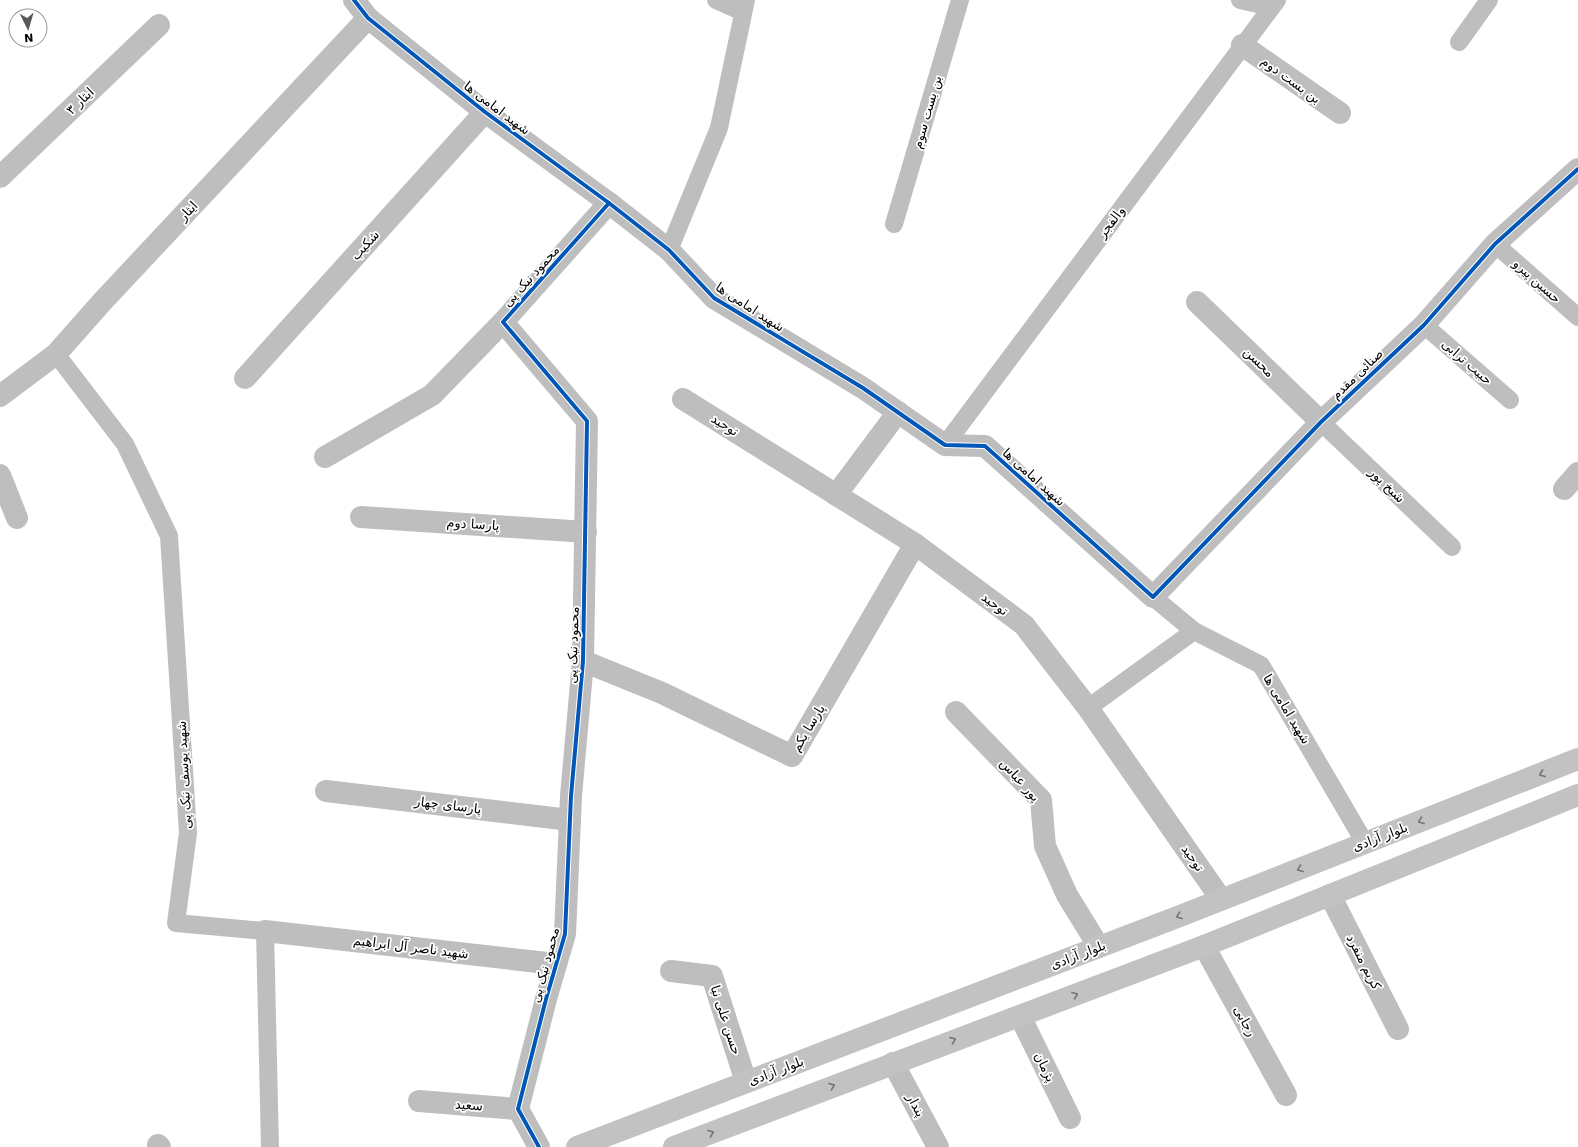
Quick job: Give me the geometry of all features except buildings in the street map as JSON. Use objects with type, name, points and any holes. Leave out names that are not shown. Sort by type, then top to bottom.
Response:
[{"type":"main road","name":"بلوار آزادی","points":[[577,1147],[1099,947],[1578,759]]},
{"type":"main road","points":[[674,1147],[1204,946],[1578,795]]},
{"type":"street","name":"شهید امامی ها","points":[[354,0],[368,18],[485,112],[609,203],[669,250],[714,298],[863,388],[945,445],[985,446],[1152,597]]},
{"type":"street","name":"ایثار","points":[[0,396],[56,354],[102,302],[368,18]]},
{"type":"street","name":"ایثار ۳","points":[[0,176],[159,24]]},
{"type":"street","name":"بن بست دوم","points":[[1242,45],[1340,113]]},
{"type":"street","name":"شکیب","points":[[245,378],[485,112]]},
{"type":"street","name":"صنائی مقدم","points":[[1152,597],[1322,422],[1424,325],[1495,244],[1578,169]]},
{"type":"street","name":"محمود نیک پی","points":[[325,457],[432,395],[503,322],[609,203]]},
{"type":"street","name":"محسن","points":[[1197,302],[1322,422]]},
{"type":"street","name":"محمود نیک پی","points":[[503,322],[588,421],[583,661],[570,820],[565,934],[518,1109]]},
{"type":"street","name":"توحید","points":[[683,399],[915,544],[1024,625],[1088,708],[1221,899]]},
{"type":"street","points":[[836,495],[898,412]]},
{"type":"street","points":[[0,475],[17,518]]},
{"type":"street","name":"پارسا دوم","points":[[361,517],[586,532]]},
{"type":"street","name":"پارسا یکم","points":[[583,661],[662,693],[792,756],[915,544]]},
{"type":"street","name":"پور عباس","points":[[956,712],[1041,800],[1045,846],[1067,895],[1099,947]]},
{"type":"street","name":"پارسای چهار","points":[[326,791],[570,820]]},
{"type":"street","name":"کریم منفرد","points":[[1330,895],[1398,1029]]},
{"type":"street","name":"شهید ناصر آل ابراهیم","points":[[265,931],[556,964]]},
{"type":"street","name":"رجایی","points":[[1204,946],[1286,1095]]},
{"type":"street","name":"حسن علی نیا","points":[[671,971],[712,976],[746,1082]]},
{"type":"street","name":"پژمان","points":[[1020,1016],[1070,1118]]},
{"type":"street","name":"پندار","points":[[893,1063],[938,1147]]},
{"type":"street","name":"سعید","points":[[420,1101],[518,1109]]},
{"type":"street","points":[[518,1109],[539,1147]]},
{"type":"lane","points":[[669,250],[719,128],[744,6],[716,0]]},
{"type":"lane","name":"بن بست سوم","points":[[894,224],[960,0]]},
{"type":"lane","points":[[1240,0],[1274,4]]},
{"type":"lane","points":[[1459,42],[1489,0]]},
{"type":"lane","name":"والفجر","points":[[945,445],[1274,4]]},
{"type":"lane","name":"حسین پیرو","points":[[1495,244],[1578,317]]},
{"type":"lane","name":"حبیب ترابی","points":[[1424,325],[1510,400]]},
{"type":"lane","name":"شهید یوسف نیک پی","points":[[56,354],[125,444],[169,536],[188,833],[176,923],[265,931]]},
{"type":"lane","name":"شیخ پور","points":[[1322,422],[1452,547]]},
{"type":"lane","name":"شهید امامی ها","points":[[1152,597],[1194,631],[1260,665],[1365,843]]},
{"type":"lane","points":[[1088,708],[1194,631]]},
{"type":"lane","points":[[265,931],[270,1147]]},
{"type":"cycle path","points":[[354,0],[368,18],[485,112],[609,203],[669,250],[714,298],[863,388],[945,445],[985,446],[1153,597],[1321,422],[1424,325],[1495,244],[1578,169]]},
{"type":"cycle path","points":[[539,1147],[518,1109],[546,999],[565,934],[571,796],[583,661],[587,421],[503,322],[609,203]]}]
